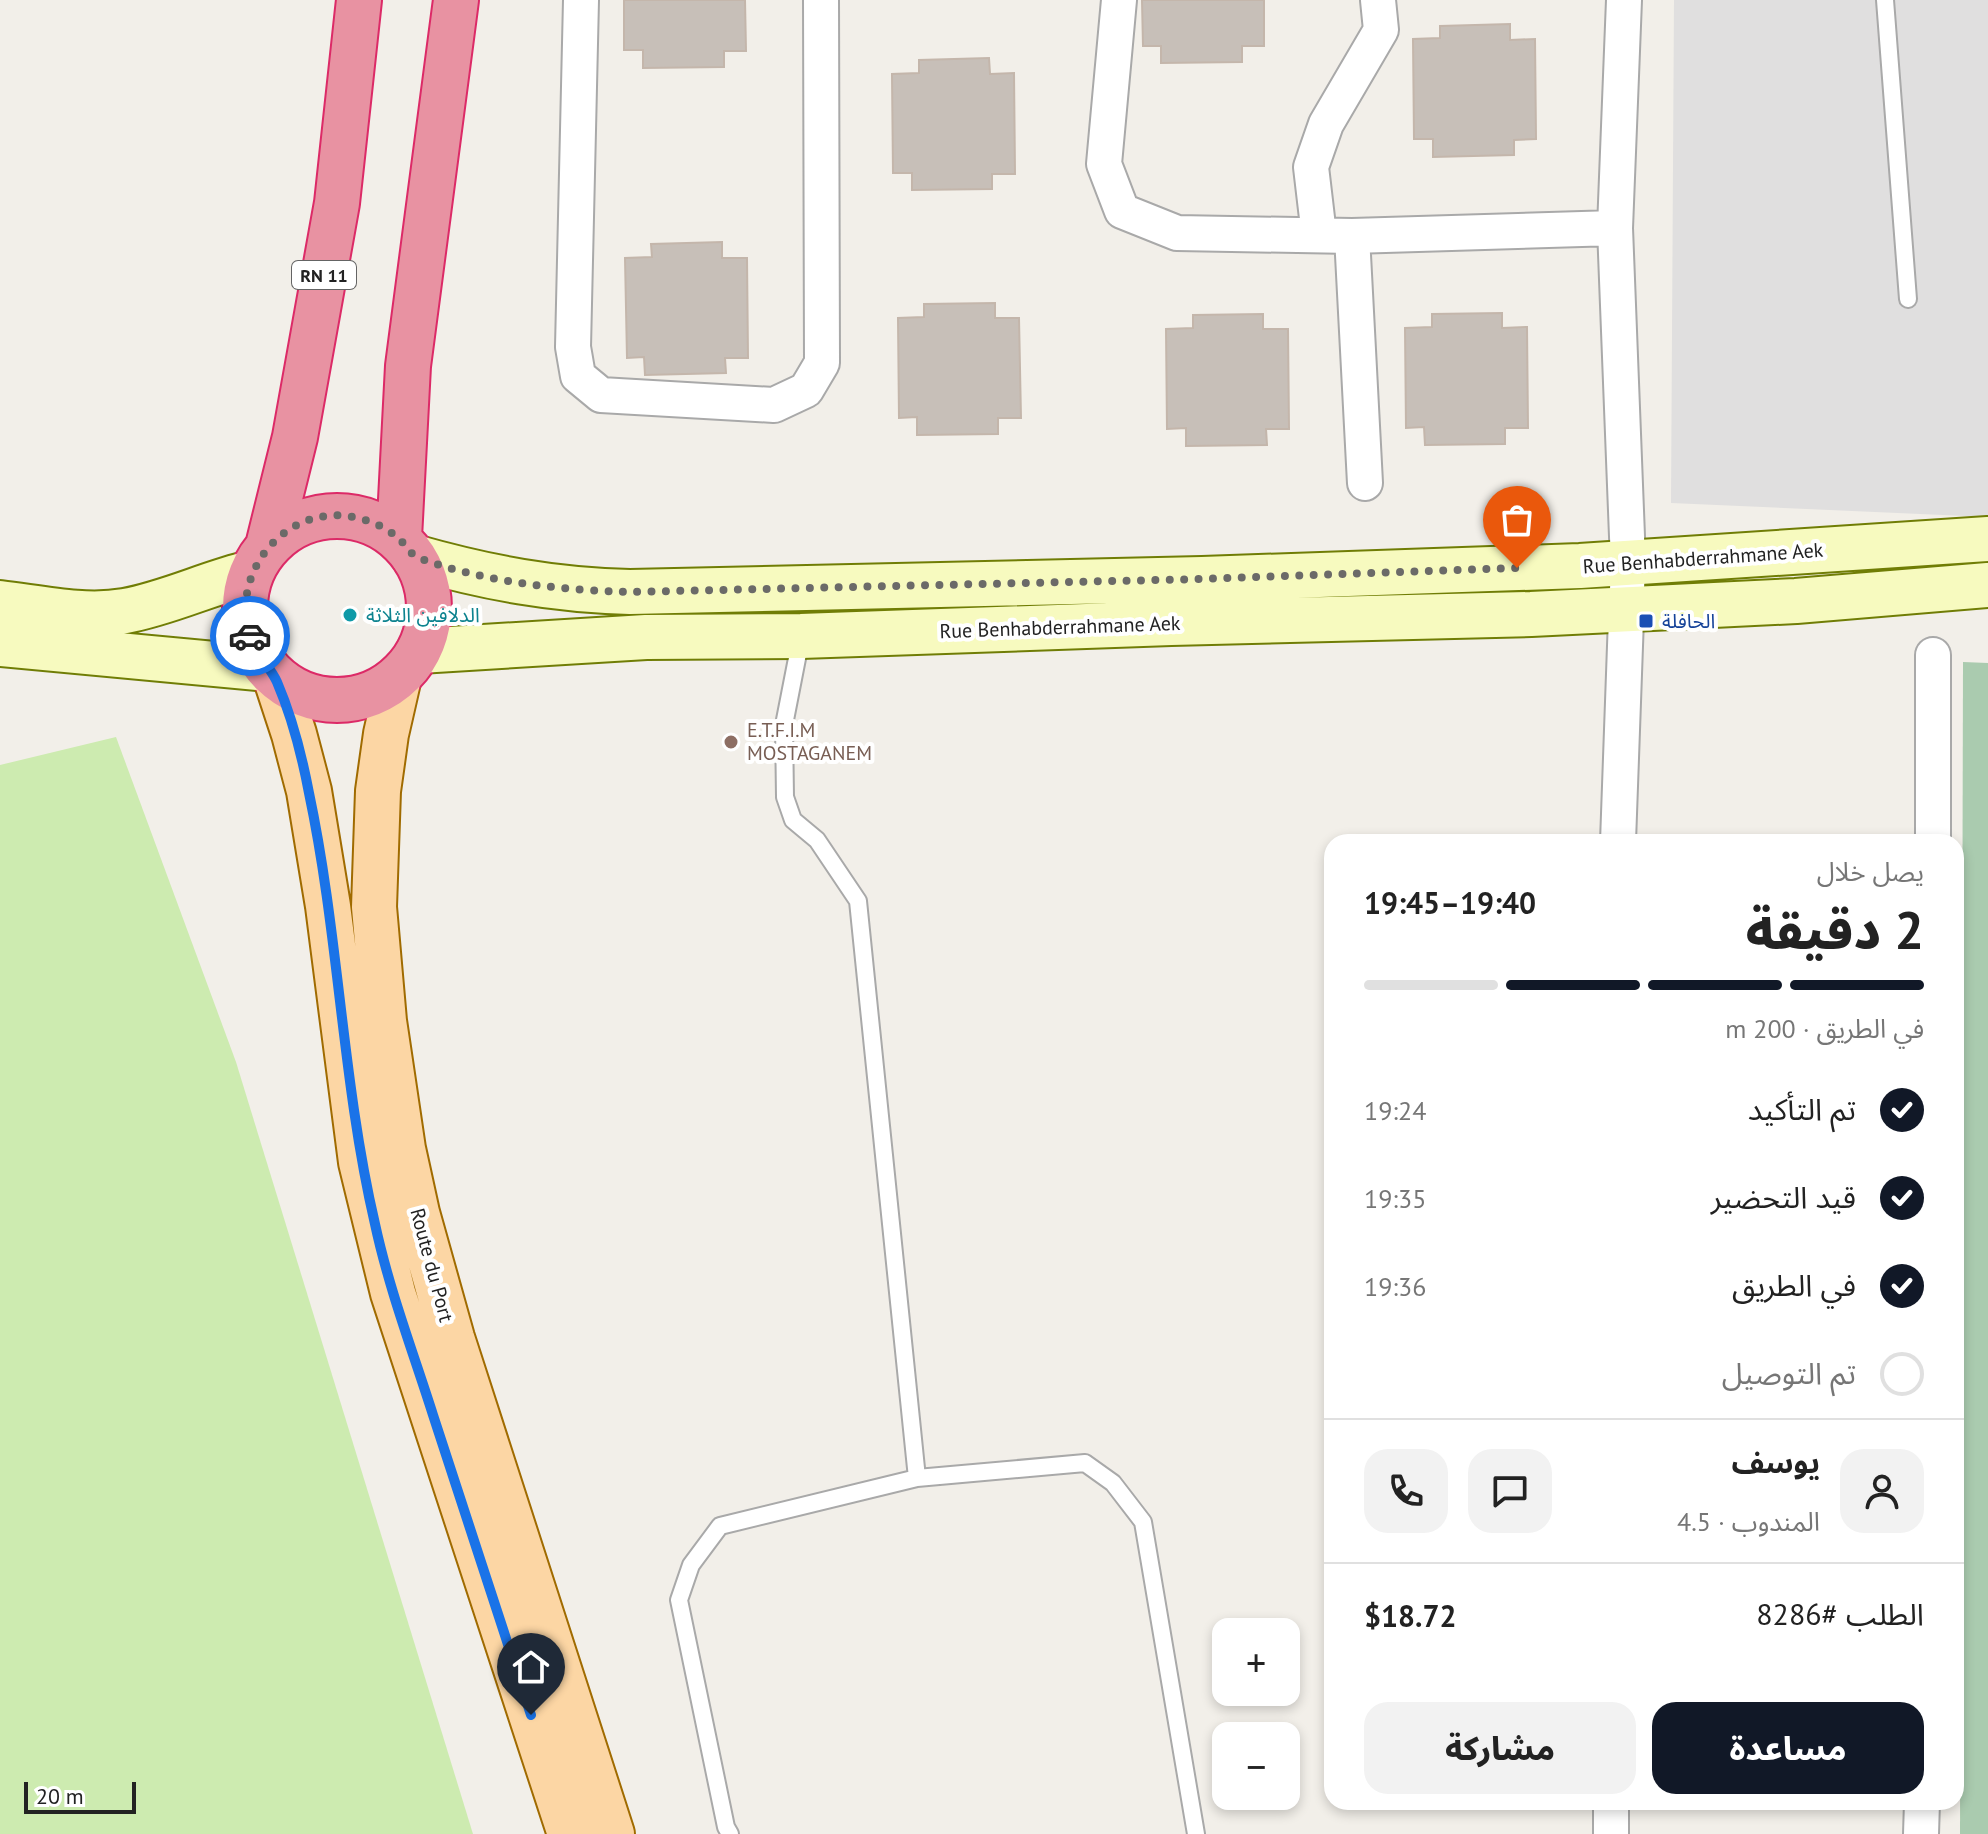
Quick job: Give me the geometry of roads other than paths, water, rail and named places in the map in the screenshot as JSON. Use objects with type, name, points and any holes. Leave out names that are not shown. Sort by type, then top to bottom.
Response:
[{"type":"highway","name":"RN 11","points":[[260,560],[295,437],[337,203],[359,0]]},
{"type":"highway","points":[[407,547],[408,366],[456,0]]},
{"type":"highway","points":[[346,515],[374,523],[407,547],[425,579],[430,603],[428,628],[409,664],[371,694],[338,701],[305,695],[272,674],[253,648],[246,623],[245,598],[260,560],[290,528],[317,517],[346,515]]},
{"type":"main road","name":"Rue Benhabderrahmane Aek","points":[[407,547],[462,570],[570,590],[630,592],[1202,579],[1628,562],[1988,539]]},
{"type":"main road","points":[[0,603],[76,613],[123,611],[164,602],[221,580],[260,560]]},
{"type":"main road","name":"Rue Benhabderrahmane Aek","points":[[409,664],[646,637],[801,636],[1626,609],[1796,601],[1988,585]]},
{"type":"main road","points":[[0,644],[272,674],[298,748],[320,848],[351,1095],[361,1162],[376,1228],[402,1319],[570,1834]]},
{"type":"main road","name":"Route du Port","points":[[409,664],[378,791],[374,849],[374,907],[384,1021],[403,1149],[445,1313],[612,1834]]},
{"type":"street","points":[[581,0],[573,347],[578,376],[601,395],[774,405],[806,390],[822,363],[821,0]]},
{"type":"street","points":[[1119,0],[1104,164],[1122,211],[1177,233],[1336,235],[1615,228]]},
{"type":"street","points":[[1365,483],[1336,235],[1311,167],[1326,124],[1381,30],[1378,0]]},
{"type":"street","points":[[1618,834],[1628,562],[1615,228],[1624,0]]},
{"type":"street","points":[[1933,655],[1933,834]]},
{"type":"street","points":[[1611,1810],[1611,1834]]},
{"type":"street","points":[[1921,1834],[1922,1810]]},
{"type":"lane","points":[[1885,0],[1908,299]]},
{"type":"lane","points":[[801,636],[784,725],[785,797],[793,820],[817,840],[858,901],[917,1478]]},
{"type":"lane","points":[[730,1834],[712,1766],[679,1600],[691,1565],[720,1526],[917,1478],[1085,1463],[1113,1483],[1143,1522],[1196,1834]]},
{"type":"place","name":"الدلافين الثلاثة","points":[[350,615]]},
{"type":"place","name":"الحافلة","points":[[1646,621]]},
{"type":"place","name":"E.T.F.I.M MOSTAGANEM","points":[[731,742]]}]
